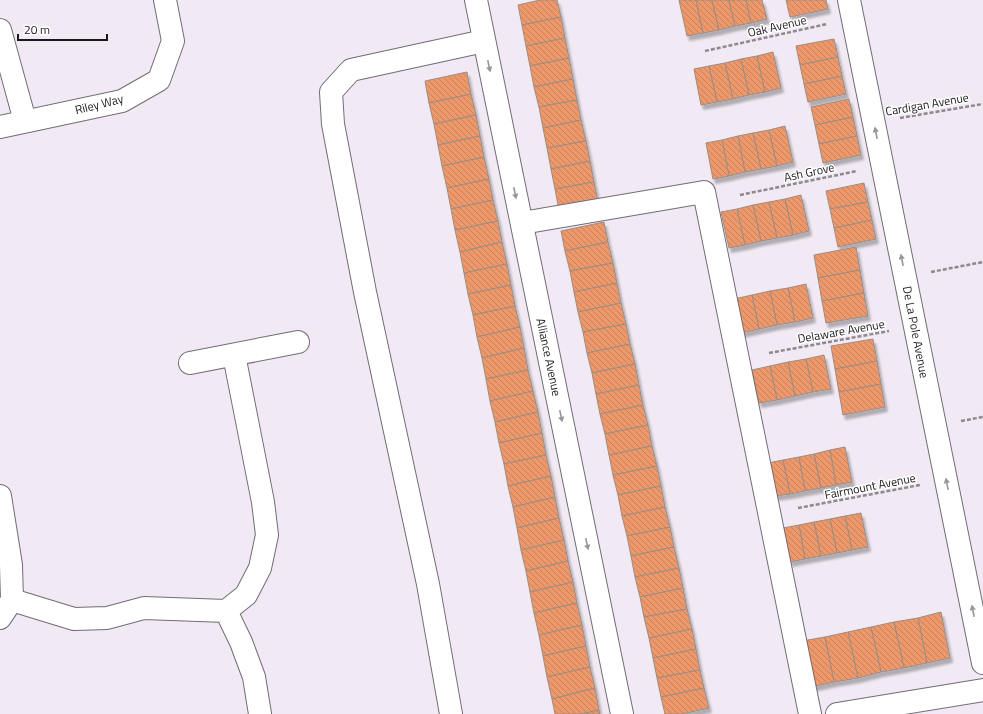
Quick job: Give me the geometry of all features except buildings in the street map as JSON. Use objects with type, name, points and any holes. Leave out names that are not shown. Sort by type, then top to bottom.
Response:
[{"type":"street","name":"Riley Way","points":[[0,127],[122,100],[159,80],[174,41],[165,0]]},
{"type":"street","name":"Alliance Avenue","points":[[476,0],[622,714]]},
{"type":"street","name":"De La Pole Avenue","points":[[851,9],[983,663]]},
{"type":"street","points":[[0,30],[25,122]]},
{"type":"street","points":[[451,714],[428,584],[365,292],[333,124],[331,92],[351,70],[484,41]]},
{"type":"street","points":[[522,223],[704,192],[810,714]]},
{"type":"street","points":[[190,363],[298,342]]},
{"type":"street","points":[[0,496],[10,565],[6,609],[74,619],[108,618],[144,608],[226,611],[246,595],[260,568],[267,535],[263,502],[234,355]]},
{"type":"street","points":[[226,611],[241,642],[254,677],[260,714]]},
{"type":"street","points":[[837,714],[983,690]]},
{"type":"path","name":"Oak Avenue","points":[[705,51],[851,9]]},
{"type":"path","name":"Cardigan Avenue","points":[[874,123],[983,104]]},
{"type":"path","name":"Ash Grove","points":[[740,195],[883,166]]},
{"type":"path","points":[[905,277],[983,262]]},
{"type":"path","name":"Delaware Avenue","points":[[769,353],[915,326]]},
{"type":"path","name":"Fairmount Avenue","points":[[798,508],[946,481]]}]
